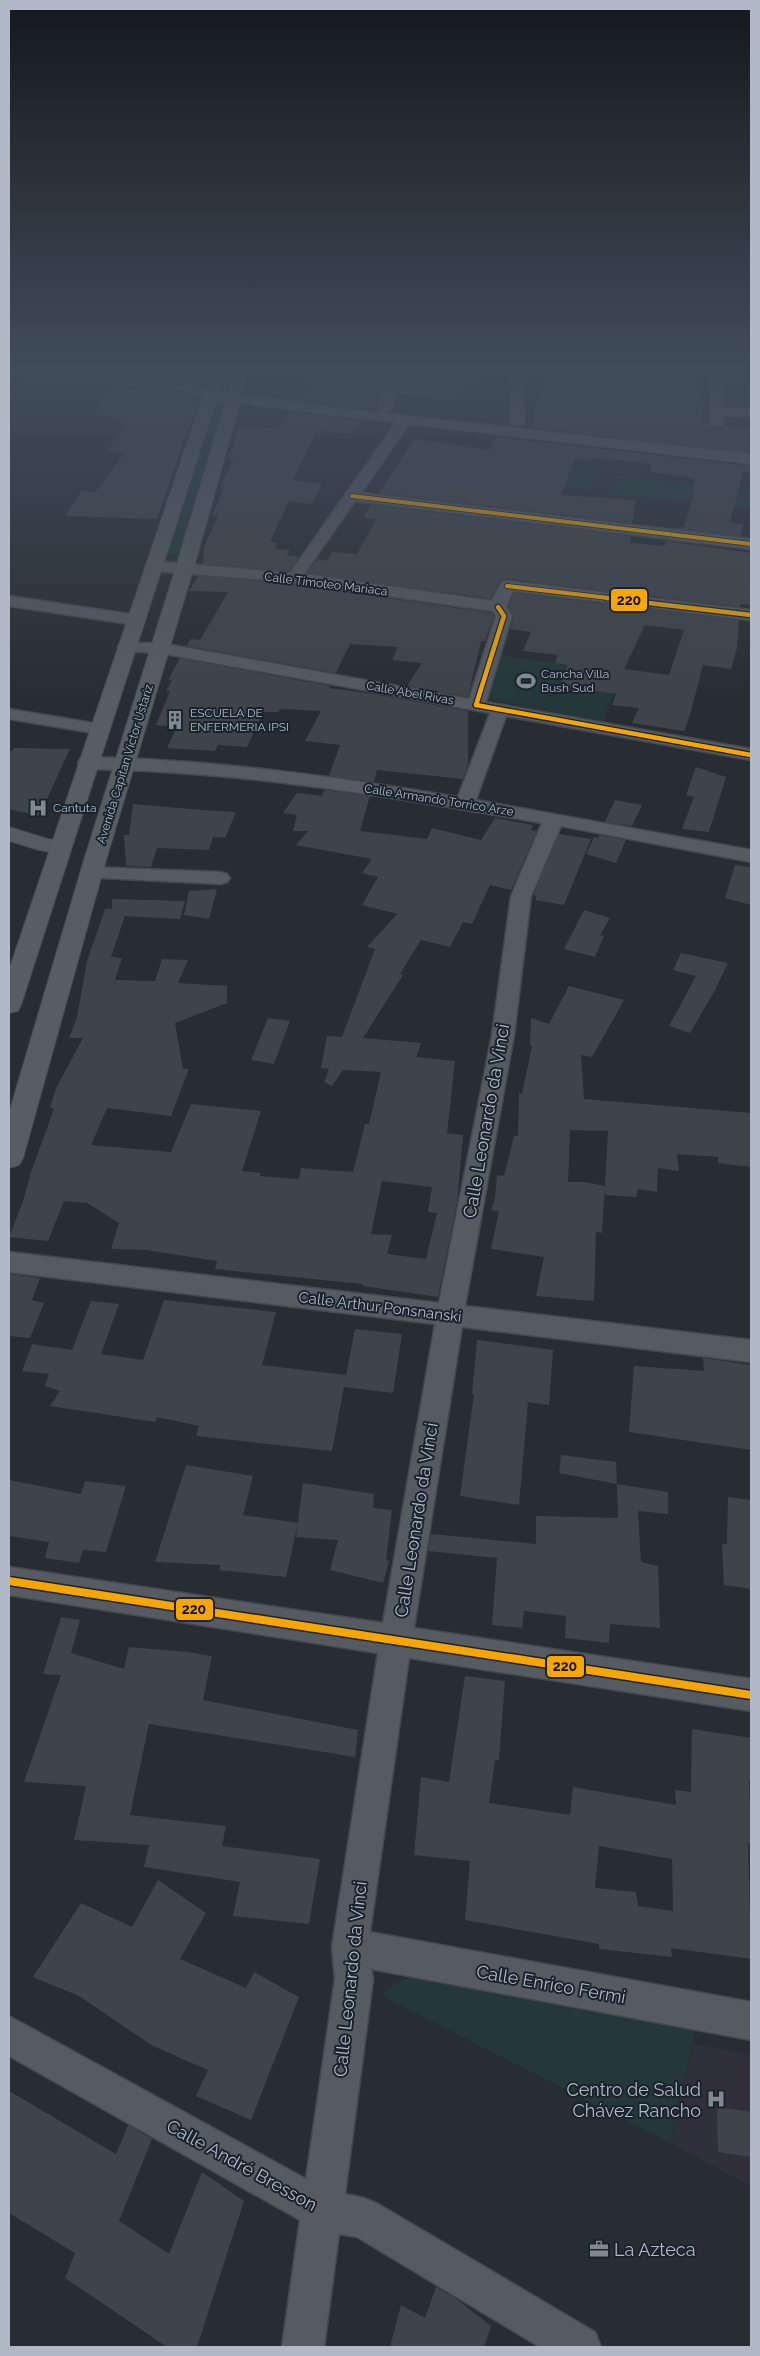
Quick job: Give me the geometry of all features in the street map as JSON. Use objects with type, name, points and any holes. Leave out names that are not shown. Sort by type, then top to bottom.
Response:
[{"type":"main road","points":[[9,1004],[182,480]]},
{"type":"main road","name":"Avenida Capitan Víctor Ustariz","points":[[9,1158],[92,873],[210,480]]},
{"type":"street","points":[[293,579],[363,480]]},
{"type":"street","points":[[352,496],[751,544]]},
{"type":"street","name":"Calle Timoteo Mariaca","points":[[153,566],[185,567],[293,579],[498,607]]},
{"type":"street","points":[[476,705],[504,616],[498,607],[507,586],[751,615]]},
{"type":"street","points":[[9,601],[136,620]]},
{"type":"street","name":"Calle Abel Rivas","points":[[126,647],[160,648],[751,755]]},
{"type":"street","points":[[466,802],[500,709]]},
{"type":"street","points":[[9,714],[99,729]]},
{"type":"street","name":"Calle Armando Torrico Arze","points":[[88,763],[125,763],[346,785],[466,802],[751,856]]},
{"type":"street","name":"Calle Leonardo da Vinci","points":[[302,2347],[354,1979],[350,1947],[396,1639],[450,1315],[503,1035],[521,896],[554,819]]},
{"type":"street","points":[[9,834],[46,845],[60,846]]},
{"type":"street","points":[[92,873],[220,878]]},
{"type":"street","name":"Calle Arthur Ponsnanski","points":[[9,1262],[751,1351]]},
{"type":"street","points":[[9,1581],[751,1695]]},
{"type":"street","name":"Calle Enrico Fermi","points":[[350,1947],[751,2021]]},
{"type":"street","name":"Calle André Bresson","points":[[9,2036],[322,2210],[364,2218],[580,2347]]},
{"type":"shaded area","name":"Centro de Salud Chávez Rancho","points":[[693,2044],[751,2055],[751,2186],[670,2143]]},
{"type":"green space","points":[[189,480],[202,480],[181,553],[173,555],[165,553]]},
{"type":"green space","points":[[496,480],[594,480],[591,487],[595,491]]},
{"type":"green space","points":[[617,480],[657,480],[751,490],[751,509],[603,493],[604,490],[614,489]]},
{"type":"green space","points":[[500,655],[621,673],[603,722],[487,699]]},
{"type":"green space","points":[[413,1977],[695,2030],[670,2143],[381,1995],[396,1983]]},
{"type":"building","points":[[104,480],[171,480],[157,519],[65,516],[81,491],[95,492]]},
{"type":"building","points":[[223,480],[293,480],[322,484],[312,504],[289,501],[270,542],[278,543],[275,549],[290,550],[287,555],[299,557],[289,571],[203,564],[204,547],[218,516],[212,516],[224,487],[220,487]]},
{"type":"building","points":[[387,480],[567,480],[561,495],[636,500],[632,523],[379,493]]},
{"type":"building","points":[[695,480],[741,480],[730,522],[743,524],[741,536],[670,528],[684,527],[691,504]]},
{"type":"building","points":[[371,505],[631,536],[630,543],[665,546],[666,541],[751,553],[751,605],[740,604],[740,607],[507,579],[499,582],[491,599],[307,573],[317,559],[327,561],[332,552],[357,554],[376,519],[363,517]]},
{"type":"building","points":[[198,576],[283,583],[492,613],[494,616],[485,641],[481,641],[468,697],[407,686],[422,663],[392,660],[398,647],[350,644],[336,673],[187,646],[190,639],[200,640],[228,592],[189,591]]},
{"type":"building","points":[[514,593],[739,620],[737,648],[731,669],[703,665],[684,731],[632,723],[639,708],[612,705],[616,694],[560,686],[568,665],[555,663],[558,655],[523,651],[531,632],[510,629],[514,617],[508,607]],"holes":[[[645,625],[684,630],[669,675],[624,669]]]},
{"type":"building","points":[[180,658],[330,686],[329,688],[468,711],[468,765],[463,779],[377,770],[374,782],[329,776],[340,745],[305,741],[321,711],[281,709],[278,712],[263,712],[247,747],[218,745],[215,751],[167,748],[177,727],[156,725],[170,691],[166,691],[172,680],[168,680]]},
{"type":"building","points":[[14,748],[70,749],[39,816],[9,809],[9,754]]},
{"type":"building","points":[[696,767],[726,777],[709,832],[682,829],[694,797],[686,795]]},
{"type":"building","points":[[324,790],[370,796],[360,831],[427,839],[432,828],[481,840],[495,818],[533,825],[531,830],[537,831],[511,890],[490,885],[472,924],[463,922],[450,947],[421,940],[400,974],[403,975],[363,1038],[421,1043],[416,1057],[455,1061],[447,1133],[463,1135],[457,1203],[438,1297],[363,1286],[363,1284],[215,1269],[217,1261],[146,1250],[111,1249],[119,1223],[87,1203],[64,1201],[48,1241],[9,1237],[54,1109],[50,1108],[56,1088],[83,1038],[69,1038],[77,1017],[87,961],[105,909],[112,909],[112,899],[185,901],[180,919],[125,916],[111,957],[122,958],[115,980],[155,981],[162,959],[188,960],[178,983],[227,986],[227,1003],[175,1023],[183,1069],[189,1069],[171,1116],[107,1108],[91,1145],[171,1152],[191,1104],[261,1111],[242,1171],[261,1173],[260,1176],[299,1179],[301,1168],[353,1172],[365,1124],[369,1124],[381,1072],[343,1070],[332,1086],[324,1082],[329,1069],[321,1068],[327,1036],[342,1037],[375,949],[367,947],[397,914],[362,905],[378,877],[362,873],[372,859],[296,845],[308,831],[293,831],[297,815],[283,813],[297,793],[322,796]],"holes":[[[382,1181],[432,1187],[428,1212],[437,1213],[426,1259],[387,1254],[392,1235],[371,1234]]]},
{"type":"building","points":[[615,800],[642,805],[632,826],[605,822]]},
{"type":"building","points":[[133,804],[236,812],[225,838],[213,837],[209,850],[157,848],[151,867],[126,866],[124,835],[129,835]]},
{"type":"building","points":[[559,834],[591,839],[564,905],[535,900],[537,896],[533,895]]},
{"type":"building","points":[[599,835],[626,840],[616,863],[586,854],[594,837],[598,838]]},
{"type":"building","points":[[735,865],[751,867],[751,905],[725,898]]},
{"type":"building","points":[[217,889],[209,919],[184,915],[189,891]]},
{"type":"building","points":[[584,910],[610,918],[600,935],[604,936],[595,957],[564,949]]},
{"type":"building","points":[[681,953],[728,963],[714,992],[690,1033],[669,1026],[696,976],[673,970]]},
{"type":"building","points":[[569,986],[624,1000],[592,1057],[581,1055],[584,1099],[751,1113],[751,1167],[718,1163],[718,1157],[677,1154],[679,1171],[658,1168],[657,1192],[638,1189],[636,1197],[605,1195],[605,1186],[602,1233],[596,1232],[594,1301],[536,1296],[544,1257],[491,1249],[499,1211],[491,1210],[495,1198],[497,1175],[504,1176],[514,1136],[518,1136],[519,1093],[522,1094],[532,1046],[530,1046],[531,1018],[549,1024]],"holes":[[[570,1130],[608,1131],[605,1186],[584,1182],[568,1182]]]},
{"type":"building","points":[[268,1018],[290,1021],[274,1064],[251,1060]]},
{"type":"building","points":[[9,1274],[40,1278],[32,1300],[44,1303],[30,1338],[9,1336]]},
{"type":"building","points":[[164,1300],[276,1312],[262,1365],[346,1375],[355,1329],[402,1334],[393,1393],[344,1387],[332,1451],[196,1436],[199,1426],[157,1417],[155,1422],[50,1406],[60,1391],[45,1386],[49,1374],[22,1371],[32,1344],[72,1350],[91,1301],[119,1304],[101,1354],[143,1360]]},
{"type":"building","points":[[477,1340],[553,1350],[549,1405],[528,1402],[519,1505],[460,1496],[474,1394],[472,1394]]},
{"type":"building","points":[[703,1358],[751,1365],[751,1450],[629,1432],[634,1366],[704,1371]]},
{"type":"building","points":[[561,1455],[616,1462],[617,1484],[559,1473]]},
{"type":"building","points":[[186,1465],[253,1476],[243,1515],[298,1523],[286,1577],[219,1570],[220,1565],[155,1562]]},
{"type":"building","points":[[9,1480],[81,1494],[85,1481],[126,1486],[106,1552],[83,1550],[79,1563],[45,1558],[49,1542],[9,1536]]},
{"type":"building","points":[[303,1483],[374,1494],[373,1508],[392,1510],[386,1560],[389,1561],[383,1583],[330,1570],[338,1540],[296,1537]]},
{"type":"building","points":[[617,1484],[668,1492],[668,1514],[638,1511],[641,1562],[658,1566],[660,1628],[610,1624],[609,1643],[565,1638],[566,1616],[524,1611],[522,1628],[492,1625],[497,1558],[428,1551],[431,1534],[536,1544],[536,1516],[618,1518]]},
{"type":"building","points":[[728,1497],[751,1500],[751,1589],[724,1585],[722,1544],[727,1544]]},
{"type":"building","points":[[61,1617],[80,1620],[71,1653],[124,1669],[129,1647],[212,1656],[203,1700],[358,1730],[355,1757],[149,1724],[130,1815],[226,1826],[222,1846],[320,1859],[309,1924],[233,1916],[240,1882],[144,1867],[149,1845],[74,1840],[86,1786],[24,1782],[61,1675],[43,1674]]},
{"type":"building","points":[[465,1676],[505,1681],[499,1760],[495,1760],[489,1803],[570,1815],[573,1787],[676,1805],[675,1790],[691,1792],[692,1729],[751,1738],[751,1781],[749,1781],[751,1843],[748,1843],[751,1959],[671,1948],[672,1957],[599,1949],[599,1944],[465,1920],[470,1861],[414,1855],[421,1777],[449,1782]],"holes":[[[599,1846],[672,1859],[673,1911],[638,1906],[636,1892],[595,1888]]]},
{"type":"building","points":[[158,1880],[206,1913],[180,1959],[246,1988],[254,1972],[299,1997],[251,2120],[196,2096],[208,2070],[153,2046],[79,1996],[33,1977],[81,1903],[132,1927]]},
{"type":"building","points":[[9,2091],[116,2154],[128,2125],[152,2139],[119,2221],[169,2254],[202,2172],[244,2201],[197,2347],[167,2347],[65,2278],[75,2253],[9,2213]]},
{"type":"building","points":[[717,2107],[751,2112],[751,2157],[718,2152]]},
{"type":"building","points":[[436,2287],[455,2298],[491,2326],[484,2347],[390,2347],[401,2305],[425,2318]]},
{"type":"transit line","name":"220","points":[[352,496],[751,544]]},
{"type":"transit line","name":"220","points":[[507,586],[751,615]]},
{"type":"transit line","name":"220","points":[[476,705],[504,616],[498,607]]},
{"type":"transit line","name":"220","points":[[476,705],[751,755]]},
{"type":"transit line","name":"220","points":[[9,1581],[751,1695]]},
{"type":"place","name":"Cancha Villa Bush Sud","points":[[526,681]]},
{"type":"place","name":"ESCUELA DE ENFERMERIA IPSI","points":[[175,720]]},
{"type":"place","name":"Cantuta","points":[[38,808]]},
{"type":"place","name":"Centro de Salud Chávez Rancho","points":[[716,2099]]},
{"type":"place","name":"La Azteca","points":[[599,2249]]}]
